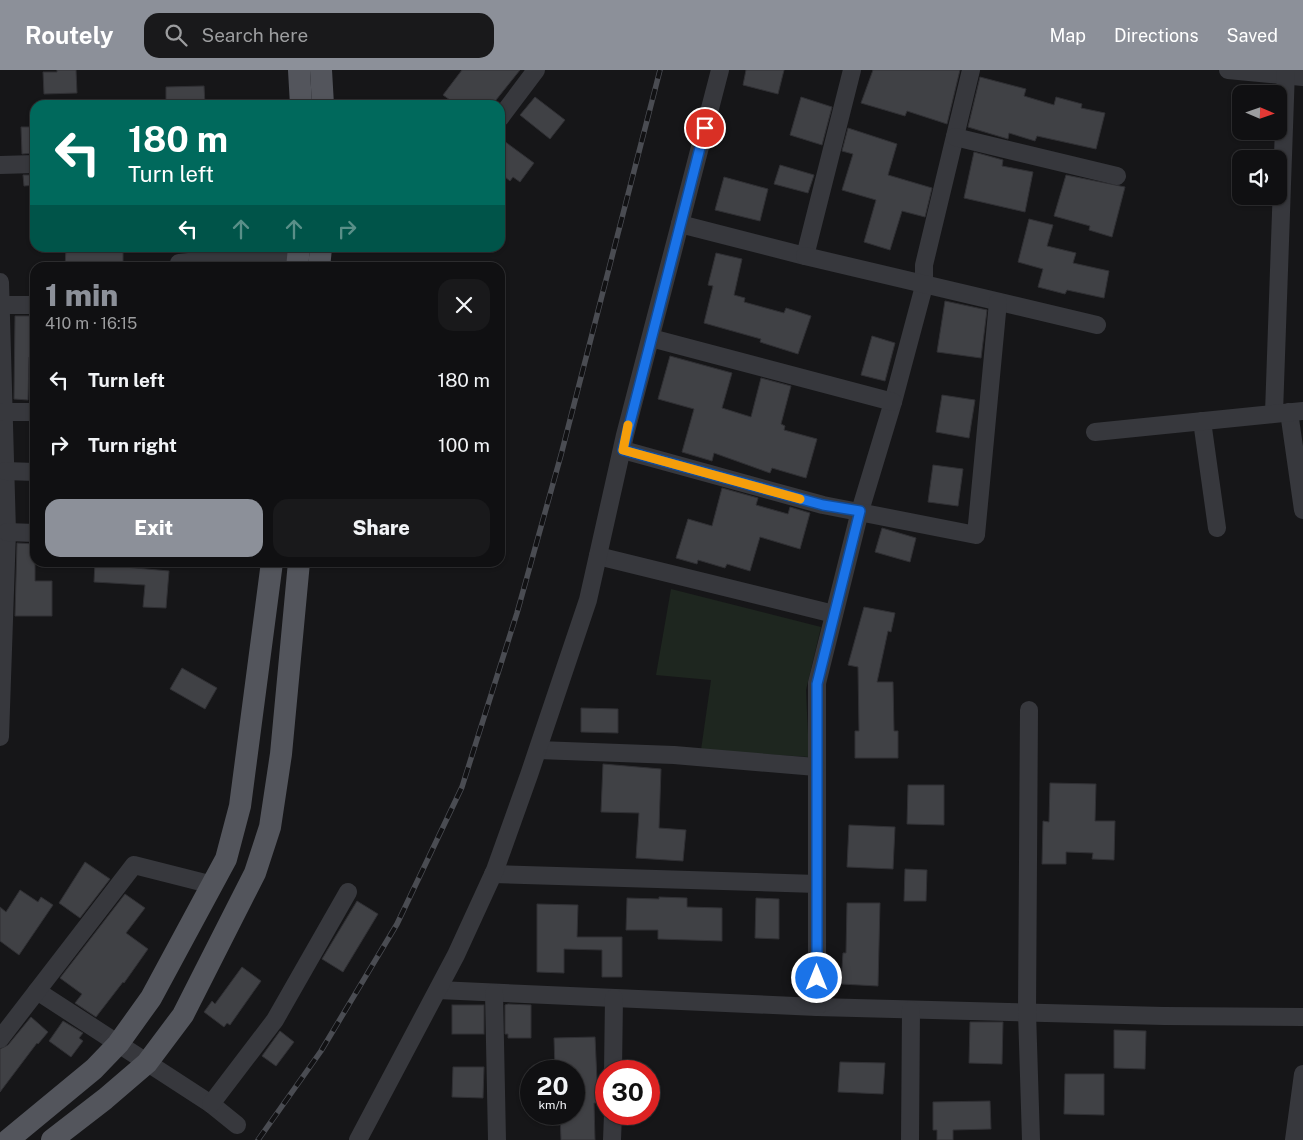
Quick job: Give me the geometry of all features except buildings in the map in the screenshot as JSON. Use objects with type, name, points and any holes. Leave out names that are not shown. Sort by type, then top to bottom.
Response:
[{"type":"main road","points":[[299,70],[301,100]]},
{"type":"main road","points":[[320,70],[323,100]]},
{"type":"main road","points":[[52,1140],[105,1099],[147,1063],[183,1015],[255,873],[270,827],[281,754],[299,567]]},
{"type":"main road","points":[[8,1140],[94,1069],[118,1044],[151,998],[226,859],[240,806],[271,573]]},
{"type":"street","points":[[505,111],[536,70]]},
{"type":"street","points":[[363,1137],[438,990],[494,874],[538,750],[588,600],[650,338],[720,70]]},
{"type":"street","points":[[805,256],[852,70]]},
{"type":"street","points":[[817,1007],[817,684],[860,511],[893,402],[924,286],[924,265],[971,70]]},
{"type":"street","points":[[1228,70],[1285,73],[1303,77]]},
{"type":"street","points":[[1285,73],[1289,412],[1303,510]]},
{"type":"street","points":[[955,137],[1117,176]]},
{"type":"street","points":[[0,165],[30,164]]},
{"type":"street","points":[[680,224],[924,286],[1097,325]]},
{"type":"street","points":[[194,262],[298,255]]},
{"type":"street","points":[[0,282],[1,381],[7,532],[0,737]]},
{"type":"street","points":[[623,450],[823,505],[976,535],[998,302]]},
{"type":"street","points":[[1,306],[30,305]]},
{"type":"street","points":[[650,338],[893,402]]},
{"type":"street","points":[[3,412],[30,412]]},
{"type":"street","points":[[1095,432],[1289,412]]},
{"type":"street","points":[[1202,421],[1217,528]]},
{"type":"street","points":[[5,471],[30,472]]},
{"type":"street","points":[[7,532],[30,533]]},
{"type":"street","points":[[598,556],[834,614]]},
{"type":"street","points":[[1029,710],[1027,1012],[1031,1140]]},
{"type":"street","points":[[538,750],[674,755],[816,767]]},
{"type":"street","points":[[0,1039],[134,865],[212,885]]},
{"type":"street","points":[[494,874],[817,884]]},
{"type":"street","points":[[211,1104],[275,1020],[348,892]]},
{"type":"street","points":[[438,990],[911,1010],[1303,1017]]},
{"type":"street","points":[[37,991],[211,1104],[237,1125]]},
{"type":"street","points":[[494,993],[497,1140]]},
{"type":"street","points":[[613,1060],[614,998]]},
{"type":"street","points":[[910,1140],[911,1010]]},
{"type":"street","points":[[1294,1140],[1303,1074]]},
{"type":"street","points":[[612,1140],[613,1125]]},
{"type":"shaded area","points":[[671,589],[821,627],[806,690],[809,757],[701,750],[711,680],[656,675]]},
{"type":"railway","points":[[258,1140],[321,1051],[397,924],[462,787],[517,613],[561,455],[660,70]]},
{"type":"slow traffic","points":[[628,425],[623,450],[800,499]]},
{"type":"route","points":[[705,128],[625,435],[623,450],[823,505],[860,511],[817,684],[817,978]]}]
